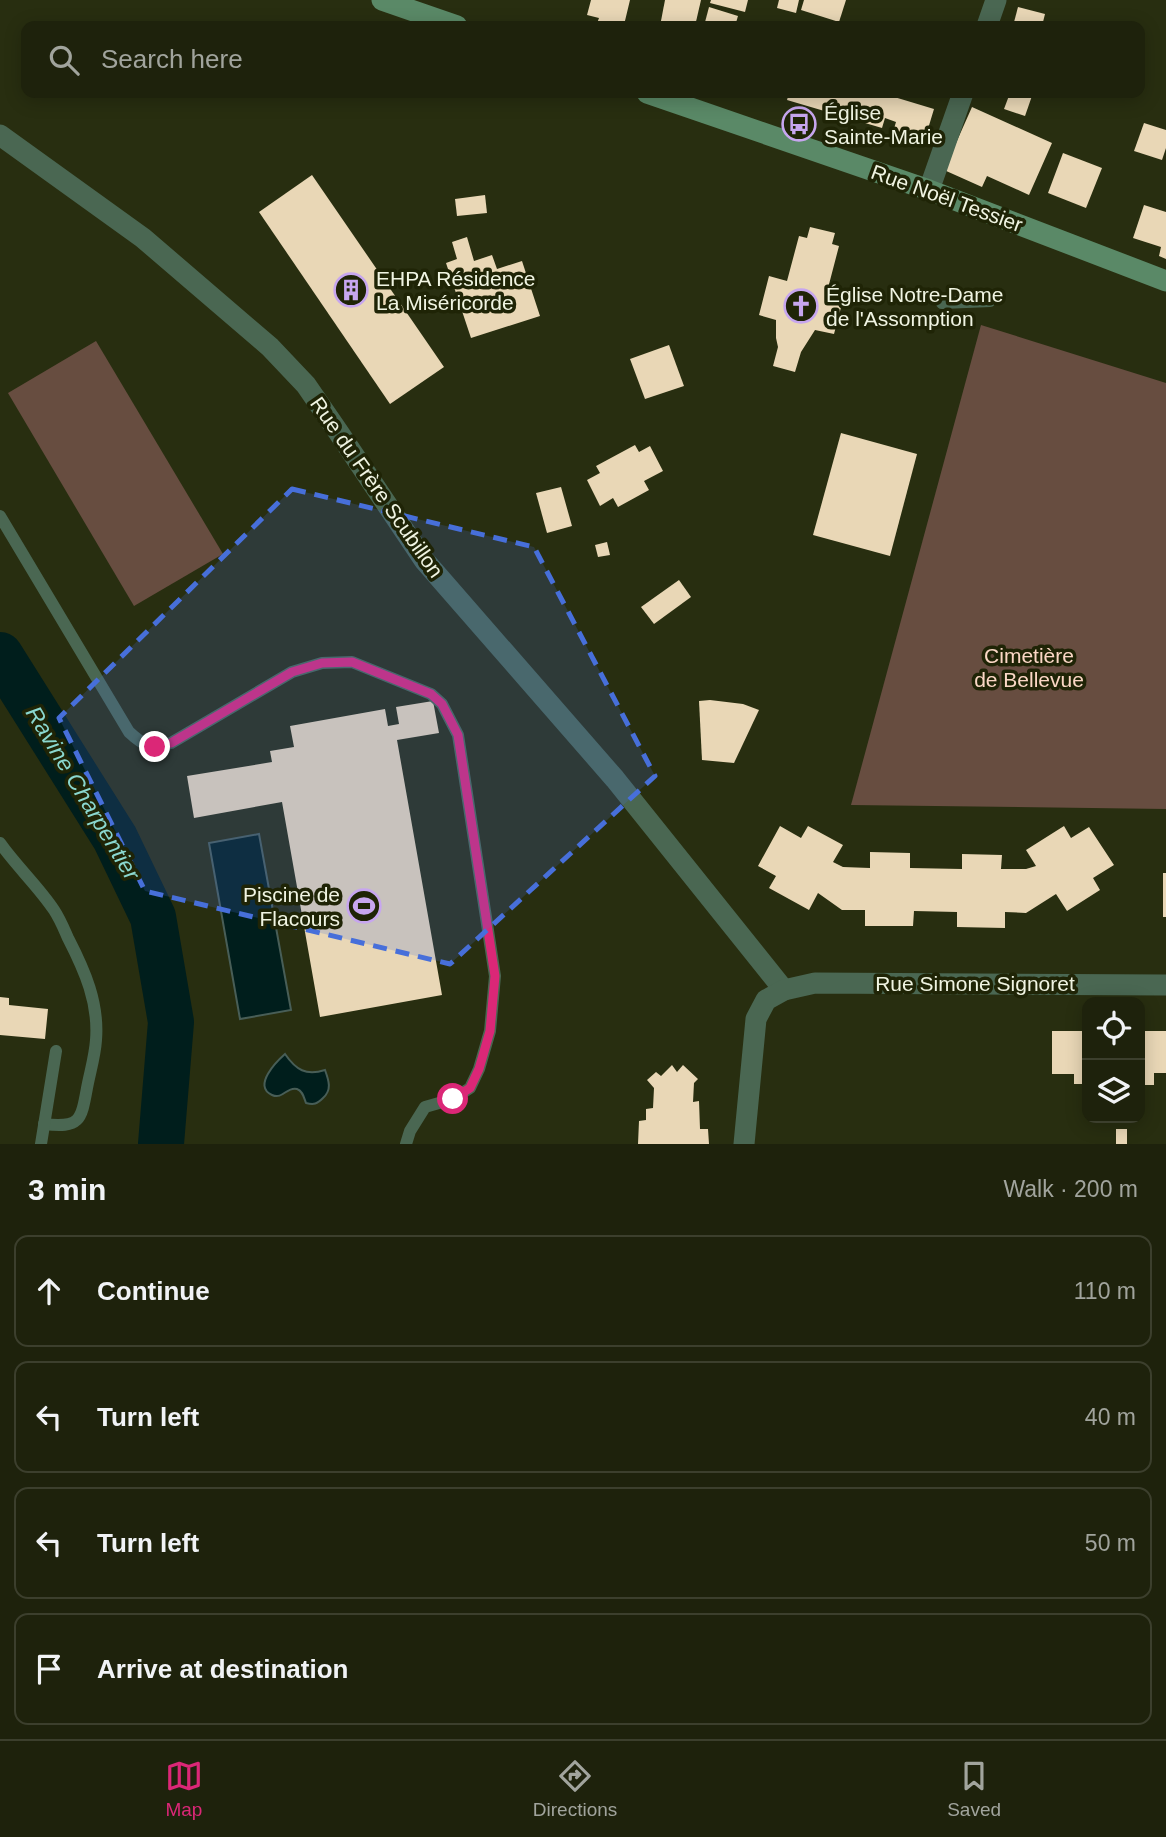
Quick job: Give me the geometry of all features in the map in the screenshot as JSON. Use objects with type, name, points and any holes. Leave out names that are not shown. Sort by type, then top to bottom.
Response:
[{"type":"main road","points":[[392,2],[443,21]]},
{"type":"main road","name":"Rue Noël Tessier","points":[[662,98],[929,190],[1166,281]]},
{"type":"street","points":[[989,21],[996,0]]},
{"type":"street","points":[[929,190],[961,98]]},
{"type":"street","name":"Rue du Frère Scubillon","points":[[0,135],[143,238],[270,347],[306,385],[424,560],[615,779],[784,990]]},
{"type":"street","name":"Rue Simone Signoret","points":[[784,990],[815,983],[1166,985]]},
{"type":"street","points":[[744,1144],[756,1019],[766,1000],[784,990]]},
{"type":"lane","points":[[942,303],[990,301]]},
{"type":"lane","points":[[0,516],[129,732],[141,744],[155,747],[171,743],[292,672],[322,663],[352,662],[431,694],[442,704],[458,735],[495,976],[490,1031],[479,1069],[470,1088],[453,1099],[425,1108],[410,1131],[406,1144]]},
{"type":"lane","points":[[0,843],[55,912],[85,972],[96,1016],[96,1040],[83,1112],[75,1122],[64,1126],[44,1124]]},
{"type":"lane","points":[[41,1144],[56,1051]]},
{"type":"highlighted area","points":[[292,489],[534,547],[655,776],[450,964],[145,891],[59,718]]},
{"type":"green space","name":"Cimetière de Bellevue","points":[[981,325],[1166,383],[1166,809],[851,805]]},
{"type":"green space","points":[[96,341],[223,554],[134,606],[8,393]]},
{"type":"water","name":"Piscine de Flacours","points":[[259,834],[291,1010],[240,1019],[209,843]]},
{"type":"water","points":[[285,1054],[293,1064],[307,1072],[325,1070],[329,1089],[319,1102],[306,1103],[297,1089],[290,1089],[276,1096],[266,1091],[264,1086],[268,1074]]},
{"type":"building","points":[[591,0],[630,0],[625,21],[598,21],[599,18],[587,15]]},
{"type":"building","points":[[665,0],[701,0],[696,21],[661,21]]},
{"type":"building","points":[[711,0],[748,0],[745,12],[710,3]]},
{"type":"building","points":[[779,0],[799,0],[796,13],[777,8]]},
{"type":"building","points":[[804,0],[846,0],[839,21],[801,10]]},
{"type":"building","points":[[709,7],[738,16],[736,21],[705,21]]},
{"type":"building","points":[[1018,7],[1045,14],[1043,21],[1014,21]]},
{"type":"building","points":[[898,98],[934,109],[924,142],[893,132],[896,122],[885,118],[882,128],[787,100]]},
{"type":"building","points":[[1008,98],[1031,98],[1025,116],[1004,109]]},
{"type":"building","points":[[972,107],[1052,143],[1029,195],[987,176],[982,187],[944,170]]},
{"type":"building","points":[[1144,123],[1166,130],[1166,148],[1162,160],[1134,151]]},
{"type":"building","points":[[1063,153],[1102,168],[1086,208],[1048,193]]},
{"type":"building","name":"EHPA Résidence La Miséricorde","points":[[312,175],[444,367],[390,404],[259,212]]},
{"type":"building","points":[[485,195],[487,213],[457,216],[455,199]]},
{"type":"building","points":[[1144,205],[1166,212],[1166,259],[1159,256],[1161,247],[1133,238]]},
{"type":"building","name":"Église Notre-Dame de l'Assomption","points":[[810,227],[835,233],[832,244],[839,246],[827,292],[844,296],[834,334],[815,330],[801,352],[795,372],[773,366],[778,347],[776,320],[759,315],[769,276],[787,281],[799,236],[807,238]]},
{"type":"building","points":[[467,237],[474,261],[492,255],[497,269],[522,261],[540,316],[471,338],[446,263],[457,259],[452,242]]},
{"type":"building","points":[[669,345],[684,386],[645,399],[630,359]]},
{"type":"building","points":[[841,433],[917,454],[890,556],[813,535]]},
{"type":"building","points":[[635,445],[639,452],[650,446],[663,471],[644,481],[649,490],[618,507],[613,498],[600,506],[587,480],[600,473],[596,466]]},
{"type":"building","points":[[561,487],[572,526],[547,533],[536,493]]},
{"type":"building","points":[[607,542],[610,555],[598,557],[595,545]]},
{"type":"building","points":[[679,580],[691,597],[654,624],[641,607]]},
{"type":"building","name":"Piscine de Flacours","points":[[433,701],[439,733],[397,740],[442,995],[320,1017],[282,802],[194,818],[187,776],[272,762],[270,751],[294,747],[290,726],[385,709],[388,726],[399,724],[396,707]]},
{"type":"building","points":[[699,701],[743,704],[759,710],[734,763],[702,760]]},
{"type":"building","points":[[780,826],[801,838],[808,826],[843,845],[833,862],[843,867],[870,868],[870,852],[910,853],[910,868],[962,869],[962,854],[1002,855],[1001,869],[1026,869],[1036,866],[1026,850],[1064,826],[1071,838],[1089,827],[1114,865],[1093,878],[1100,890],[1067,911],[1056,894],[1026,913],[1005,912],[1005,928],[957,927],[957,912],[914,911],[913,926],[865,926],[865,910],[842,910],[818,893],[809,910],[769,888],[776,876],[758,866]]},
{"type":"building","points":[[1163,873],[1166,873],[1166,917],[1163,917]]},
{"type":"building","points":[[0,997],[9,998],[9,1005],[48,1009],[45,1039],[0,1035]]},
{"type":"building","points":[[1052,1031],[1082,1031],[1082,1084],[1074,1084],[1074,1074],[1052,1074]]},
{"type":"building","points":[[1145,1031],[1166,1031],[1166,1073],[1154,1073],[1154,1085],[1145,1085]]},
{"type":"building","points":[[672,1065],[677,1072],[683,1065],[698,1079],[694,1083],[693,1102],[699,1101],[700,1129],[708,1129],[709,1144],[638,1144],[639,1121],[646,1120],[646,1109],[653,1108],[654,1088],[647,1080],[656,1072],[661,1076]]},
{"type":"building","points":[[1116,1129],[1127,1129],[1127,1144],[1116,1144]]},
{"type":"waterway","name":"Ravine Charpentier","points":[[0,655],[115,838],[153,917],[171,1022],[161,1144]]},
{"type":"place","name":"Église Sainte-Marie","points":[[799,124]]},
{"type":"place","name":"EHPA Résidence La Miséricorde","points":[[351,290]]},
{"type":"place","name":"Église Notre-Dame de l'Assomption","points":[[801,306]]},
{"type":"place","name":"Piscine de Flacours","points":[[364,906]]},
{"type":"route","points":[[155,747],[171,743],[292,672],[322,663],[352,662],[431,694],[442,704],[458,735],[495,976],[490,1031],[479,1069],[470,1088],[453,1099]]}]
